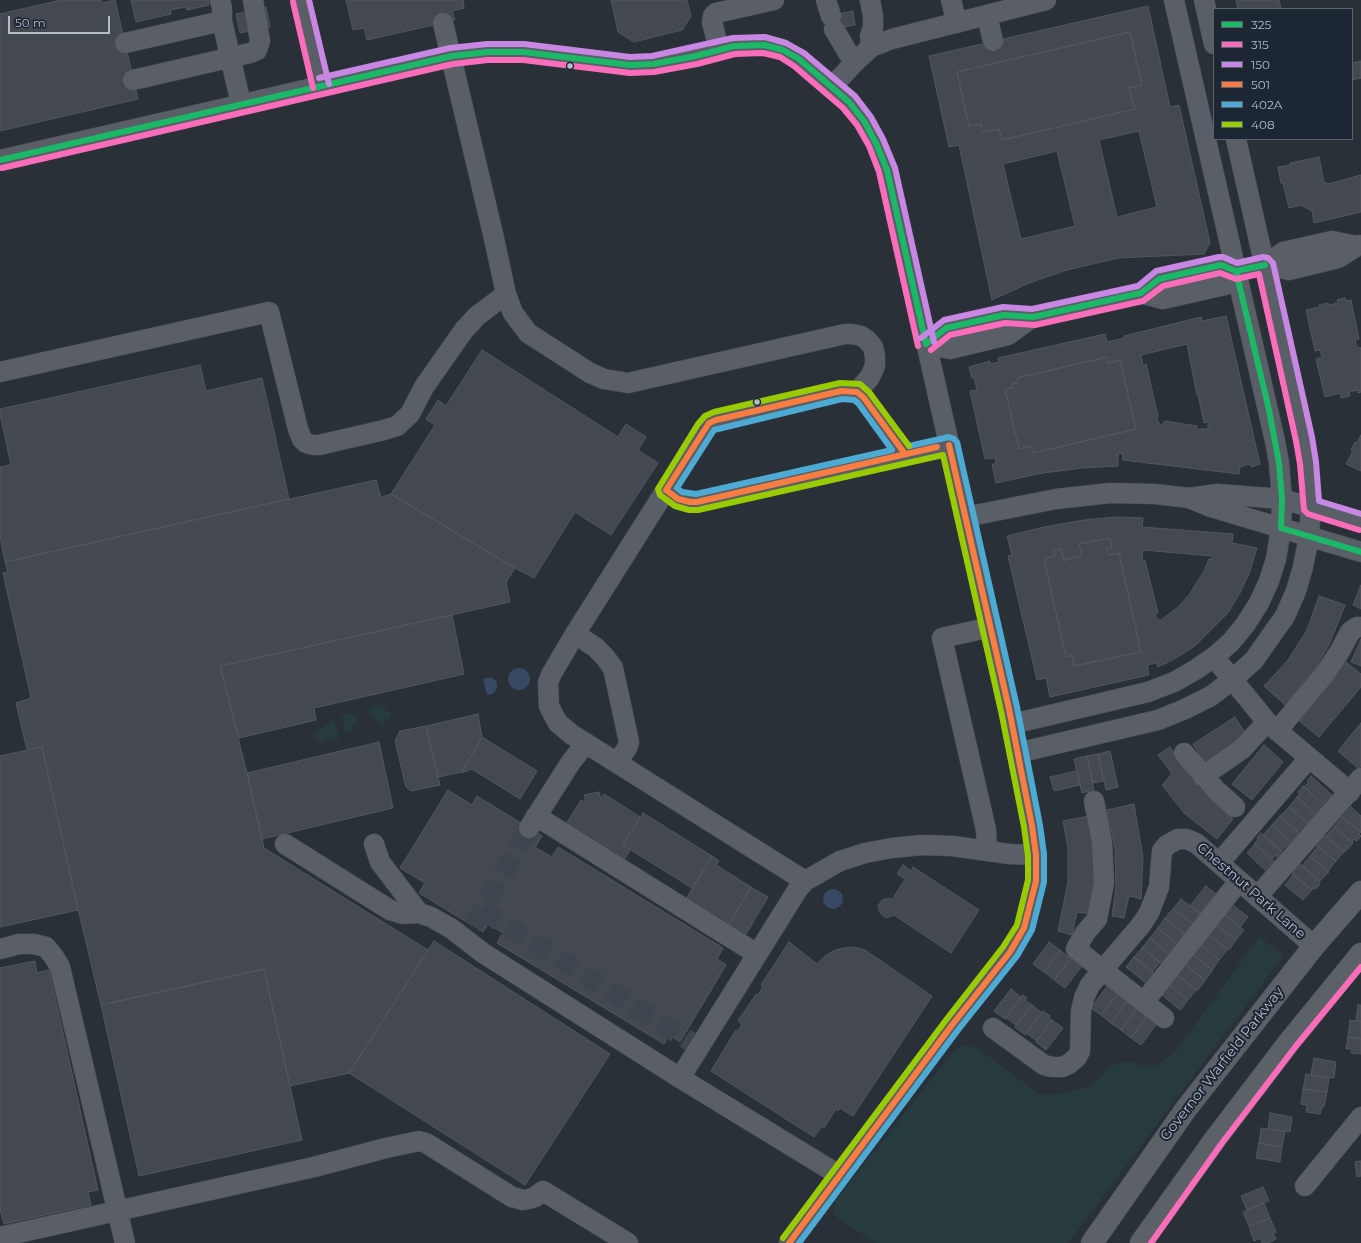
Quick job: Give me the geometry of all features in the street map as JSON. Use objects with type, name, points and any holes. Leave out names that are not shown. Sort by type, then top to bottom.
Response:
[{"type":"main road","name":"Governor Warfield Parkway","points":[[1092,1243],[1186,1109],[1314,946],[1361,892]]},
{"type":"main road","points":[[1141,1243],[1221,1132],[1290,1041],[1361,954]]},
{"type":"street","points":[[220,0],[222,8],[222,21],[241,104]]},
{"type":"street","points":[[134,80],[230,58],[257,50],[260,42],[253,0]]},
{"type":"street","points":[[301,0],[321,86]]},
{"type":"street","points":[[719,49],[712,22],[713,16],[716,13],[774,0]]},
{"type":"street","points":[[870,0],[873,16],[873,28],[870,36],[871,47]]},
{"type":"street","points":[[951,0],[956,23]]},
{"type":"street","points":[[832,87],[871,47],[892,39],[1046,0]]},
{"type":"street","points":[[1012,724],[1148,692],[1174,682],[1195,670],[1214,657],[1231,642],[1245,625],[1259,603],[1269,581],[1276,559],[1281,528],[1282,499],[1279,462],[1269,410],[1174,0]]},
{"type":"street","points":[[1204,0],[1213,40]]},
{"type":"street","points":[[831,15],[854,63]]},
{"type":"street","points":[[987,16],[993,41]]},
{"type":"street","points":[[125,43],[222,21]]},
{"type":"street","points":[[443,23],[494,234],[506,294],[513,313],[528,334],[590,373],[604,379],[628,383],[844,334],[852,334],[867,340],[873,347],[875,356],[875,366],[870,377],[857,392]]},
{"type":"street","points":[[0,160],[452,56],[488,52],[523,52],[630,65],[653,64],[696,56],[734,46],[764,45],[783,50],[799,59],[849,102],[864,121],[887,170],[991,627],[1032,826],[1036,855],[1036,881],[1024,928],[1010,952],[952,1025],[789,1243]]},
{"type":"street","points":[[1017,753],[1158,720],[1185,709],[1210,696],[1232,680],[1254,660],[1285,616],[1296,591],[1310,536],[1311,507],[1308,463],[1304,439],[1236,140]]},
{"type":"street","points":[[926,344],[950,349],[1008,335],[1033,317],[1141,293],[1163,299],[1225,285],[1236,271],[1265,265],[1283,252],[1332,241],[1359,245]]},
{"type":"street","points":[[0,372],[270,312],[298,429],[302,439],[306,443],[319,445],[397,426],[410,414],[424,387],[464,330],[477,316],[506,294]]},
{"type":"street","points":[[805,880],[571,734],[558,723],[549,706],[548,682],[575,634],[709,423],[716,420],[841,391],[857,392],[864,398],[905,454]]},
{"type":"street","points":[[666,490],[678,499],[697,502],[949,445]]},
{"type":"street","points":[[965,517],[1056,498],[1110,493],[1155,494],[1189,498],[1218,494],[1282,499],[1361,522]]},
{"type":"street","points":[[1189,498],[1211,507],[1361,552]]},
{"type":"street","points":[[987,850],[986,830],[942,638],[991,627]]},
{"type":"street","points":[[1203,776],[1272,726],[1324,675],[1340,651],[1350,632],[1357,627],[1361,627]]},
{"type":"street","points":[[575,634],[595,647],[613,668],[629,742],[618,763]]},
{"type":"street","points":[[1214,657],[1272,726],[1309,758],[1356,785],[1257,897]]},
{"type":"street","points":[[586,743],[533,822],[758,954]]},
{"type":"street","points":[[1184,752],[1203,776],[1235,807]]},
{"type":"street","points":[[1219,863],[1309,758]]},
{"type":"street","points":[[1094,801],[1102,842],[1104,883],[1097,919],[1085,933],[1076,949],[1164,1018]]},
{"type":"street","name":"Chestnut Park Lane","points":[[993,1028],[1044,1065],[1057,1067],[1069,1064],[1077,1056],[1080,1051],[1081,1011],[1084,998],[1090,985],[1102,969],[1141,925],[1149,913],[1159,887],[1162,851],[1167,845],[1178,839],[1186,839],[1196,843],[1314,946]]},
{"type":"street","points":[[285,844],[390,910],[403,914],[419,913],[431,917],[452,928],[468,932],[483,953],[680,1078],[839,1175]]},
{"type":"street","points":[[374,844],[380,862],[419,913]]},
{"type":"street","points":[[680,1078],[805,880],[840,861],[865,853],[892,848],[922,845],[952,846],[1009,854],[1036,855]]},
{"type":"street","points":[[1144,1002],[1239,881]]},
{"type":"street","points":[[0,949],[19,944],[34,944],[46,948],[60,967],[125,1243]]},
{"type":"street","points":[[1305,1186],[1361,1117]]},
{"type":"street","points":[[0,1237],[118,1212],[419,1141],[426,1143],[512,1197],[523,1200],[529,1199],[535,1197],[543,1191],[628,1243]]},
{"type":"green space","points":[[384,704],[387,712],[391,712],[390,719],[384,719],[384,724],[381,725],[378,723],[375,716],[371,717],[368,708]]},
{"type":"green space","points":[[352,712],[353,716],[355,715],[357,722],[352,725],[353,730],[345,734],[342,716]]},
{"type":"green space","points":[[334,720],[339,738],[331,742],[329,739],[321,744],[318,739],[316,741],[312,734]]},
{"type":"green space","points":[[1259,937],[1284,955],[1068,1243],[877,1243],[845,1224],[834,1215],[835,1201],[956,1048],[969,1045],[982,1051],[1039,1094],[1054,1095],[1089,1087],[1099,1079],[1109,1067],[1120,1063],[1132,1062],[1147,1068],[1158,1064],[1176,1051]]},
{"type":"water","points":[[519,668],[527,671],[530,679],[527,687],[519,690],[511,687],[508,679],[511,671]]},
{"type":"water","points":[[491,677],[497,682],[497,688],[493,694],[487,695],[483,679]]},
{"type":"water","points":[[833,889],[840,892],[843,899],[840,906],[833,909],[826,906],[823,899],[826,892]]},
{"type":"building","points":[[61,0],[101,0],[102,3],[115,0],[138,99],[0,131],[0,14]]},
{"type":"building","points":[[131,0],[208,0],[209,5],[187,10],[186,7],[170,10],[171,14],[136,22]]},
{"type":"building","points":[[346,0],[463,0],[464,8],[452,11],[455,20],[367,40],[364,28],[353,30]]},
{"type":"building","points":[[611,0],[687,0],[691,16],[682,30],[634,42],[618,32]]},
{"type":"building","points":[[1236,0],[1279,0],[1281,8],[1238,8]]},
{"type":"building","points":[[1148,6],[1170,107],[1179,105],[1210,243],[1204,254],[1118,258],[1067,270],[1029,283],[992,300],[959,145],[949,147],[929,56]],"holes":[[[1130,32],[1142,85],[1129,88],[1135,109],[1002,140],[999,129],[982,132],[981,124],[969,126],[957,72]],[[1139,131],[1157,207],[1117,217],[1099,140]],[[1057,151],[1075,226],[1021,239],[1003,164]]]},
{"type":"building","points":[[266,7],[270,27],[240,33],[236,14]]},
{"type":"building","points":[[853,11],[855,25],[828,30],[825,17]]},
{"type":"building","points":[[1130,32],[1142,85],[1129,88],[1135,109],[1002,140],[999,129],[982,132],[981,124],[969,126],[957,72]]},
{"type":"building","points":[[1361,61],[1361,78],[1353,80],[1353,63]]},
{"type":"building","points":[[1319,157],[1324,182],[1328,184],[1361,175],[1361,212],[1314,223],[1312,211],[1301,205],[1289,208],[1283,183],[1281,183],[1278,167]]},
{"type":"building","points":[[1345,298],[1346,301],[1351,300],[1359,339],[1355,340],[1357,348],[1360,347],[1361,350],[1361,392],[1358,393],[1357,390],[1349,392],[1350,396],[1341,398],[1340,393],[1325,397],[1316,359],[1322,357],[1320,350],[1315,351],[1306,310],[1328,303],[1329,305],[1338,303],[1337,300]]},
{"type":"building","points":[[1226,316],[1260,464],[1251,467],[1250,464],[1240,467],[1239,474],[1123,460],[1122,453],[1118,454],[1118,466],[1082,468],[1043,473],[996,483],[992,465],[996,463],[995,458],[985,459],[970,391],[977,390],[969,367],[990,361],[990,364],[999,362],[998,358],[1105,334],[1107,342],[1125,338],[1124,336],[1201,317],[1202,321]],"holes":[[[1187,344],[1197,395],[1204,423],[1208,422],[1208,429],[1196,429],[1197,426],[1165,421],[1160,425],[1157,419],[1158,416],[1146,364],[1143,365],[1141,355]],[[1107,357],[1108,363],[1120,360],[1136,429],[1033,453],[1031,446],[1019,449],[1005,389],[1013,388],[1012,384],[1018,383],[1017,378]]]},
{"type":"building","points":[[482,350],[618,437],[626,424],[646,437],[638,450],[658,463],[611,535],[575,512],[534,578],[391,494],[435,425],[426,419],[438,400],[446,406]]},
{"type":"building","points":[[1107,357],[1108,363],[1120,360],[1136,429],[1033,453],[1031,446],[1019,449],[1005,389],[1013,388],[1012,384],[1018,383],[1017,378]]},
{"type":"building","points":[[200,365],[206,391],[262,378],[289,499],[5,562],[0,537],[0,467],[11,465],[0,409]]},
{"type":"building","points":[[1361,435],[1361,471],[1346,464],[1353,451],[1351,450],[1355,442],[1357,443]]},
{"type":"building","points":[[376,480],[381,497],[391,494],[515,568],[506,582],[510,602],[220,666],[264,848],[428,950],[349,1073],[290,1086],[264,969],[101,1005],[42,747],[27,750],[16,703],[31,698],[3,573],[8,572],[5,562]]},
{"type":"building","points":[[1116,517],[1143,518],[1142,527],[1233,534],[1232,543],[1257,548],[1249,574],[1228,613],[1196,645],[1178,657],[1158,667],[1156,663],[1147,665],[1149,675],[1050,697],[1046,678],[1037,680],[1008,556],[1012,555],[1007,536],[1044,527],[1084,520]],"holes":[[[1110,538],[1112,548],[1107,549],[1109,555],[1119,553],[1141,652],[1074,666],[1072,655],[1066,657],[1044,559],[1055,556],[1054,550],[1061,549],[1064,560],[1082,556],[1079,544]],[[1143,550],[1212,556],[1212,559],[1209,559],[1204,571],[1189,595],[1177,608],[1161,620],[1157,620],[1155,613],[1158,613],[1145,561],[1142,560]]]},
{"type":"building","points":[[1110,538],[1112,548],[1107,549],[1109,555],[1119,553],[1141,652],[1074,666],[1072,655],[1066,657],[1044,559],[1055,556],[1054,550],[1061,549],[1064,560],[1082,556],[1079,544]]},
{"type":"building","points":[[1361,585],[1361,609],[1353,605]]},
{"type":"building","points":[[1319,596],[1345,605],[1329,645],[1314,670],[1285,705],[1264,686],[1288,660],[1307,630]]},
{"type":"building","points":[[452,615],[464,674],[314,708],[316,720],[239,738],[220,666]]},
{"type":"building","points":[[1361,639],[1361,666],[1351,662]]},
{"type":"building","points":[[1346,662],[1361,674],[1361,687],[1319,737],[1298,720]]},
{"type":"building","points":[[478,714],[482,737],[462,772],[438,777],[426,726]]},
{"type":"building","points":[[1235,717],[1249,739],[1207,765],[1193,744]]},
{"type":"building","points":[[1361,723],[1361,766],[1359,769],[1338,751]]},
{"type":"building","points":[[426,726],[440,785],[411,791],[406,787],[395,741],[400,731]]},
{"type":"building","points":[[482,737],[537,771],[520,799],[472,769],[461,773]]},
{"type":"building","points":[[379,742],[393,808],[262,839],[247,773]]},
{"type":"building","points":[[1264,745],[1283,762],[1252,800],[1232,784]]},
{"type":"building","points":[[42,747],[78,910],[0,927],[0,756]]},
{"type":"building","points":[[1170,747],[1185,771],[1206,796],[1233,819],[1217,839],[1185,814],[1162,785],[1172,774],[1158,755]]},
{"type":"building","points":[[1110,751],[1118,787],[1106,790],[1098,754]]},
{"type":"building","points":[[1098,754],[1104,781],[1093,783],[1087,756]]},
{"type":"building","points":[[1087,756],[1094,790],[1082,793],[1074,759]]},
{"type":"building","points":[[1077,771],[1080,785],[1054,791],[1050,777]]},
{"type":"building","points":[[1311,776],[1332,795],[1323,804],[1304,787],[1309,782],[1307,781]]},
{"type":"building","points":[[1303,786],[1325,806],[1317,815],[1297,797],[1300,794],[1298,792]]},
{"type":"building","points":[[448,790],[472,805],[477,796],[542,836],[535,847],[552,857],[558,847],[723,948],[717,959],[726,965],[680,1042],[669,1035],[664,1044],[497,943],[503,933],[488,924],[483,932],[419,893],[425,883],[400,868]]},
{"type":"building","points":[[599,792],[601,799],[604,794],[640,817],[623,845],[630,850],[624,860],[566,824],[581,800],[586,803],[584,795]]},
{"type":"building","points":[[1297,797],[1315,814],[1307,823],[1289,807]]},
{"type":"building","points":[[1134,804],[1143,857],[1141,899],[1129,896],[1124,918],[1112,916],[1116,887],[1115,848],[1107,810]]},
{"type":"building","points":[[1289,807],[1307,823],[1298,832],[1280,816]]},
{"type":"building","points":[[1351,807],[1361,816],[1361,832],[1342,817]]},
{"type":"building","points":[[643,813],[712,856],[692,888],[623,845]]},
{"type":"building","points":[[1089,816],[1097,849],[1096,886],[1091,914],[1077,912],[1072,935],[1058,931],[1068,882],[1068,848],[1063,821]]},
{"type":"building","points":[[1280,816],[1300,834],[1291,843],[1272,825]]},
{"type":"building","points":[[1342,817],[1361,832],[1359,834],[1361,836],[1357,841],[1354,839],[1352,842],[1334,827]]},
{"type":"building","points":[[1272,825],[1291,843],[1287,848],[1285,846],[1281,851],[1263,835]]},
{"type":"building","points":[[1334,827],[1353,843],[1345,852],[1326,836]]},
{"type":"building","points":[[1261,833],[1282,851],[1277,857],[1276,855],[1272,859],[1254,844],[1258,840],[1257,838]]},
{"type":"building","points":[[1324,835],[1344,852],[1336,861],[1316,845]]},
{"type":"building","points":[[1255,844],[1275,862],[1267,872],[1247,853]]},
{"type":"building","points":[[1318,846],[1336,861],[1328,871],[1310,856]]},
{"type":"building","points":[[712,856],[719,861],[716,865],[751,887],[728,926],[686,899]]},
{"type":"building","points":[[1310,856],[1329,872],[1320,881],[1302,866]]},
{"type":"building","points":[[1300,864],[1320,881],[1318,882],[1320,884],[1316,889],[1314,888],[1312,890],[1292,874]]},
{"type":"building","points":[[903,865],[911,871],[913,867],[979,910],[951,953],[894,915],[886,918],[880,913],[878,906],[882,900],[890,898],[892,900],[905,879],[897,874]]},
{"type":"building","points":[[1293,875],[1312,890],[1303,900],[1285,885]]},
{"type":"building","points":[[1206,886],[1216,894],[1200,913],[1190,906]]},
{"type":"building","points":[[751,887],[768,897],[745,936],[728,926]]},
{"type":"building","points":[[1181,899],[1202,915],[1194,925],[1173,909]]},
{"type":"building","points":[[1228,901],[1248,917],[1240,927],[1220,911]]},
{"type":"building","points":[[1173,909],[1192,923],[1184,933],[1165,918]]},
{"type":"building","points":[[1222,913],[1244,930],[1236,940],[1214,923]]},
{"type":"building","points":[[1165,918],[1186,935],[1178,945],[1158,928]]},
{"type":"building","points":[[1214,923],[1236,940],[1229,950],[1206,933]]},
{"type":"building","points":[[1158,928],[1176,943],[1168,953],[1150,938]]},
{"type":"building","points":[[1206,932],[1227,950],[1219,960],[1198,942]]},
{"type":"building","points":[[1150,938],[1170,955],[1162,964],[1142,948]]},
{"type":"building","points":[[434,941],[610,1054],[525,1185],[349,1073]]},
{"type":"building","points":[[1197,941],[1219,960],[1212,970],[1189,951]]},
{"type":"building","points":[[789,942],[817,964],[825,956],[835,950],[854,947],[865,950],[932,996],[853,1116],[840,1108],[838,1111],[836,1109],[824,1128],[822,1126],[814,1137],[711,1071],[736,1030],[738,1031],[742,1024],[738,1021],[756,994],[758,995],[763,987],[761,985]]},
{"type":"building","points":[[1049,942],[1060,950],[1044,972],[1033,964]]},
{"type":"building","points":[[1142,948],[1160,962],[1152,972],[1134,957]]},
{"type":"building","points":[[1060,950],[1071,959],[1054,980],[1044,972]]},
{"type":"building","points":[[1189,952],[1213,970],[1205,980],[1182,962]]},
{"type":"building","points":[[1134,957],[1155,974],[1147,984],[1126,967]]},
{"type":"building","points":[[1071,959],[1081,967],[1065,988],[1054,980]]},
{"type":"building","points":[[35,961],[37,973],[49,970],[98,1190],[88,1192],[91,1205],[4,1224],[0,1212],[0,968]]},
{"type":"building","points":[[1181,961],[1205,981],[1197,991],[1173,971]]},
{"type":"building","points":[[264,969],[302,1140],[139,1176],[101,1005]]},
{"type":"building","points":[[1174,972],[1196,990],[1188,1000],[1166,982]]},
{"type":"building","points":[[1165,981],[1188,1000],[1180,1010],[1157,991]]},
{"type":"building","points":[[1108,985],[1118,993],[1101,1015],[1091,1008]]},
{"type":"building","points":[[1011,989],[1021,997],[1005,1019],[994,1011]]},
{"type":"building","points":[[1118,993],[1128,1000],[1111,1023],[1101,1015]]},
{"type":"building","points":[[1023,995],[1027,998],[1025,1000],[1032,1005],[1016,1025],[1006,1018]]},
{"type":"building","points":[[1128,1000],[1138,1007],[1121,1030],[1111,1023]]},
{"type":"building","points":[[1032,1005],[1042,1013],[1025,1035],[1015,1027]]},
{"type":"building","points":[[1358,1005],[1361,1005],[1361,1022],[1356,1021]]},
{"type":"building","points":[[1138,1007],[1148,1015],[1131,1038],[1121,1030]]},
{"type":"building","points":[[1043,1011],[1050,1016],[1049,1018],[1052,1020],[1037,1041],[1026,1033]]},
{"type":"building","points":[[1148,1015],[1158,1022],[1141,1045],[1131,1038]]},
{"type":"building","points":[[1052,1020],[1063,1028],[1046,1050],[1036,1042]]},
{"type":"building","points":[[1350,1020],[1361,1022],[1361,1039],[1348,1037]]},
{"type":"building","points":[[1348,1037],[1361,1039],[1361,1054],[1351,1053],[1352,1049],[1346,1049]]},
{"type":"building","points":[[1314,1058],[1336,1062],[1334,1078],[1311,1075]]},
{"type":"building","points":[[1306,1074],[1329,1078],[1327,1092],[1303,1089]]},
{"type":"building","points":[[1303,1089],[1327,1092],[1324,1107],[1322,1107],[1320,1114],[1306,1112],[1307,1105],[1301,1104]]},
{"type":"building","points":[[1270,1113],[1292,1117],[1290,1132],[1268,1129]]},
{"type":"building","points":[[1261,1128],[1285,1132],[1282,1147],[1259,1143]]},
{"type":"building","points":[[1259,1143],[1282,1147],[1280,1162],[1256,1158]]},
{"type":"building","points":[[1361,1161],[1361,1176],[1357,1177],[1355,1162]]},
{"type":"building","points":[[1263,1187],[1269,1201],[1247,1210],[1241,1196]]},
{"type":"building","points":[[1264,1203],[1270,1218],[1249,1226],[1243,1212]]},
{"type":"building","points":[[1270,1218],[1276,1232],[1273,1233],[1276,1239],[1268,1243],[1262,1243],[1260,1238],[1254,1241],[1249,1226]]},
{"type":"tunnel","points":[[473,926],[529,828]]},
{"type":"tunnel","points":[[482,910],[699,1047]]},
{"type":"transit line","name":"150","points":[[309,0],[329,84]]},
{"type":"transit line","name":"315","points":[[293,2],[313,88]]},
{"type":"transit line","name":"150","points":[[319,78],[450,48],[487,44],[524,44],[630,57],[652,56],[733,38],[765,37],[786,43],[804,53],[855,96],[871,117],[883,139],[895,168],[934,342]]},
{"type":"transit line","name":"325","points":[[0,160],[452,56],[488,52],[523,52],[630,65],[653,64],[696,56],[734,46],[764,45],[783,50],[799,59],[849,102],[864,121],[876,143],[887,170],[926,344]]},
{"type":"transit line","name":"315","points":[[2,168],[453,64],[488,60],[523,60],[630,73],[654,72],[697,64],[735,54],[763,53],[780,57],[794,66],[843,108],[857,125],[869,146],[879,172],[918,346]]},
{"type":"transit line","name":"150","points":[[921,338],[944,320],[1003,307],[1032,309],[1138,286],[1156,271],[1219,257],[1223,257],[1237,263],[1263,257],[1268,258],[1273,263],[1312,437],[1316,462],[1319,501],[1361,514]]},
{"type":"transit line","name":"325","points":[[926,344],[946,328],[1004,315],[1033,317],[1141,293],[1159,279],[1221,265],[1236,271],[1265,265]]},
{"type":"transit line","name":"325","points":[[1236,271],[1269,410],[1279,463],[1282,499],[1281,528]]},
{"type":"transit line","name":"315","points":[[931,350],[950,335],[1005,323],[1035,325],[1143,301],[1163,286],[1220,273],[1236,279],[1259,274],[1296,441],[1300,464],[1304,510],[1308,514],[1359,530]]},
{"type":"transit line","name":"408","points":[[783,1238],[946,1020],[1003,947],[1017,925],[1028,880],[1028,856],[1024,827],[1001,711],[943,455],[698,510],[689,510],[675,506],[660,495],[658,489],[698,424],[705,416],[714,412],[840,383],[860,384],[869,392],[909,446]]},
{"type":"transit line","name":"501","points":[[666,490],[709,423],[716,420],[841,391],[857,392],[864,398],[905,454]]},
{"type":"transit line","name":"402A","points":[[842,399],[854,400],[858,403],[892,450],[696,494],[682,492],[677,488],[714,430],[842,399]]},
{"type":"transit line","name":"402A","points":[[799,1243],[958,1030],[1017,956],[1032,930],[1044,882],[1044,854],[1040,825],[1017,707],[957,442],[949,437],[909,446]]},
{"type":"transit line","name":"501","points":[[789,1243],[952,1025],[1010,952],[1024,928],[1036,881],[1036,855],[1032,826],[1009,709],[949,445]]},
{"type":"transit line","name":"501","points":[[666,490],[678,499],[697,502],[937,447]]},
{"type":"transit line","name":"325","points":[[1281,528],[1361,552]]},
{"type":"transit line","name":"315","points":[[1151,1243],[1222,1143],[1296,1046],[1361,967]]}]
